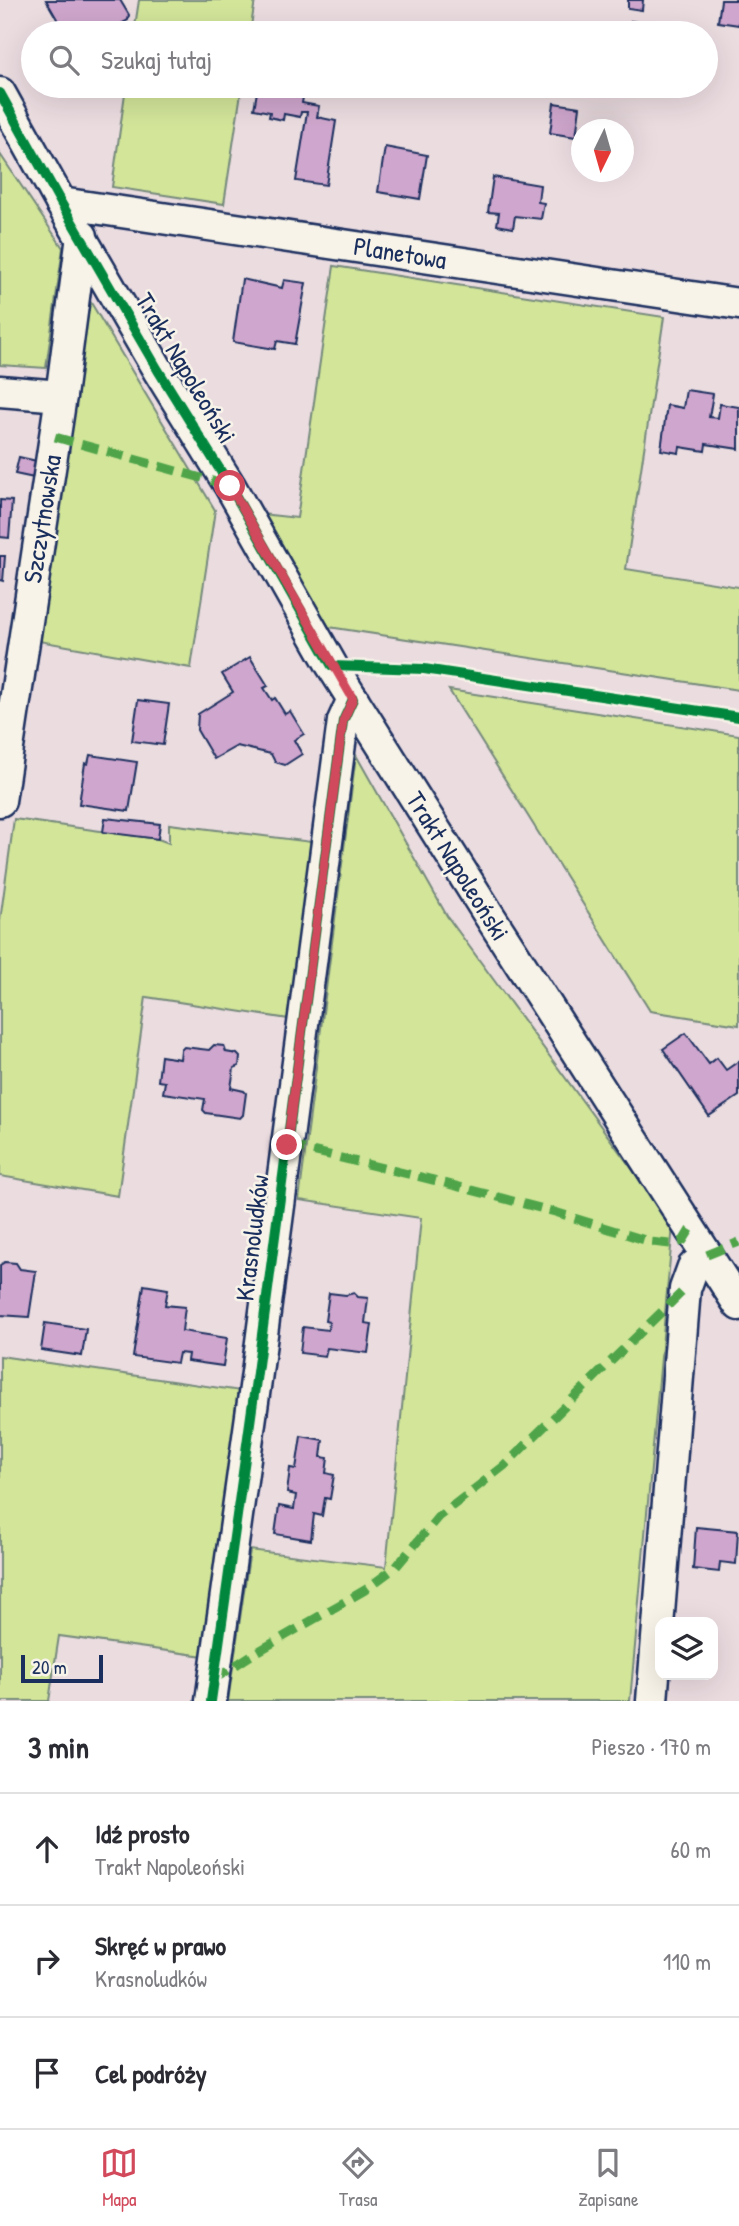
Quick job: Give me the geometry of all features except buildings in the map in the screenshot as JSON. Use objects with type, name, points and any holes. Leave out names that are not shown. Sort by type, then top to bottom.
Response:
[{"type":"street","name":"Trakt Napoleoński","points":[[0,93],[61,203],[353,699],[486,912],[739,1305]]},
{"type":"street","name":"Planetowa","points":[[61,203],[739,304]]},
{"type":"street","name":"Szczytnowska","points":[[0,802],[61,396],[82,236]]},
{"type":"street","points":[[0,391],[61,396]]},
{"type":"street","name":"Krasnoludków","points":[[211,1701],[343,721],[353,699]]},
{"type":"street","points":[[652,1701],[685,1289],[693,1267],[707,1255],[739,1264]]},
{"type":"green space","points":[[139,0],[255,0],[252,21],[136,21]]},
{"type":"green space","points":[[124,98],[240,98],[224,204],[112,187]]},
{"type":"green space","points":[[0,154],[63,248],[46,368],[0,365]]},
{"type":"green space","points":[[334,266],[664,317],[626,569],[739,587],[739,690],[329,627],[261,514],[297,518]]},
{"type":"green space","points":[[90,301],[215,510],[191,668],[39,641]]},
{"type":"green space","points":[[449,690],[739,735],[739,1025],[650,1011]]},
{"type":"green space","points":[[356,755],[447,916],[673,1225],[630,1701],[228,1701],[250,1550],[386,1567],[421,1218],[299,1200]]},
{"type":"green space","points":[[14,819],[158,839],[169,843],[169,824],[312,842],[289,1019],[146,997],[118,1196],[0,1176],[0,921]]},
{"type":"green space","points":[[0,1356],[241,1391],[204,1656],[59,1636],[49,1701],[0,1701]]},
{"type":"marked path","points":[[55,437],[230,486]]},
{"type":"marked path","points":[[287,1145],[555,1212],[651,1242],[671,1244],[683,1241],[691,1228]]},
{"type":"marked path","points":[[707,1255],[739,1242]]},
{"type":"marked path","points":[[213,1680],[365,1590],[396,1567],[438,1517],[504,1466],[685,1289]]},
{"type":"cycle path","points":[[0,93],[61,203],[158,370],[230,486],[332,666],[424,669],[739,717]]},
{"type":"cycle path","points":[[211,1701],[343,721],[353,699]]},
{"type":"route","points":[[230,486],[353,699],[343,721],[287,1145]]}]
